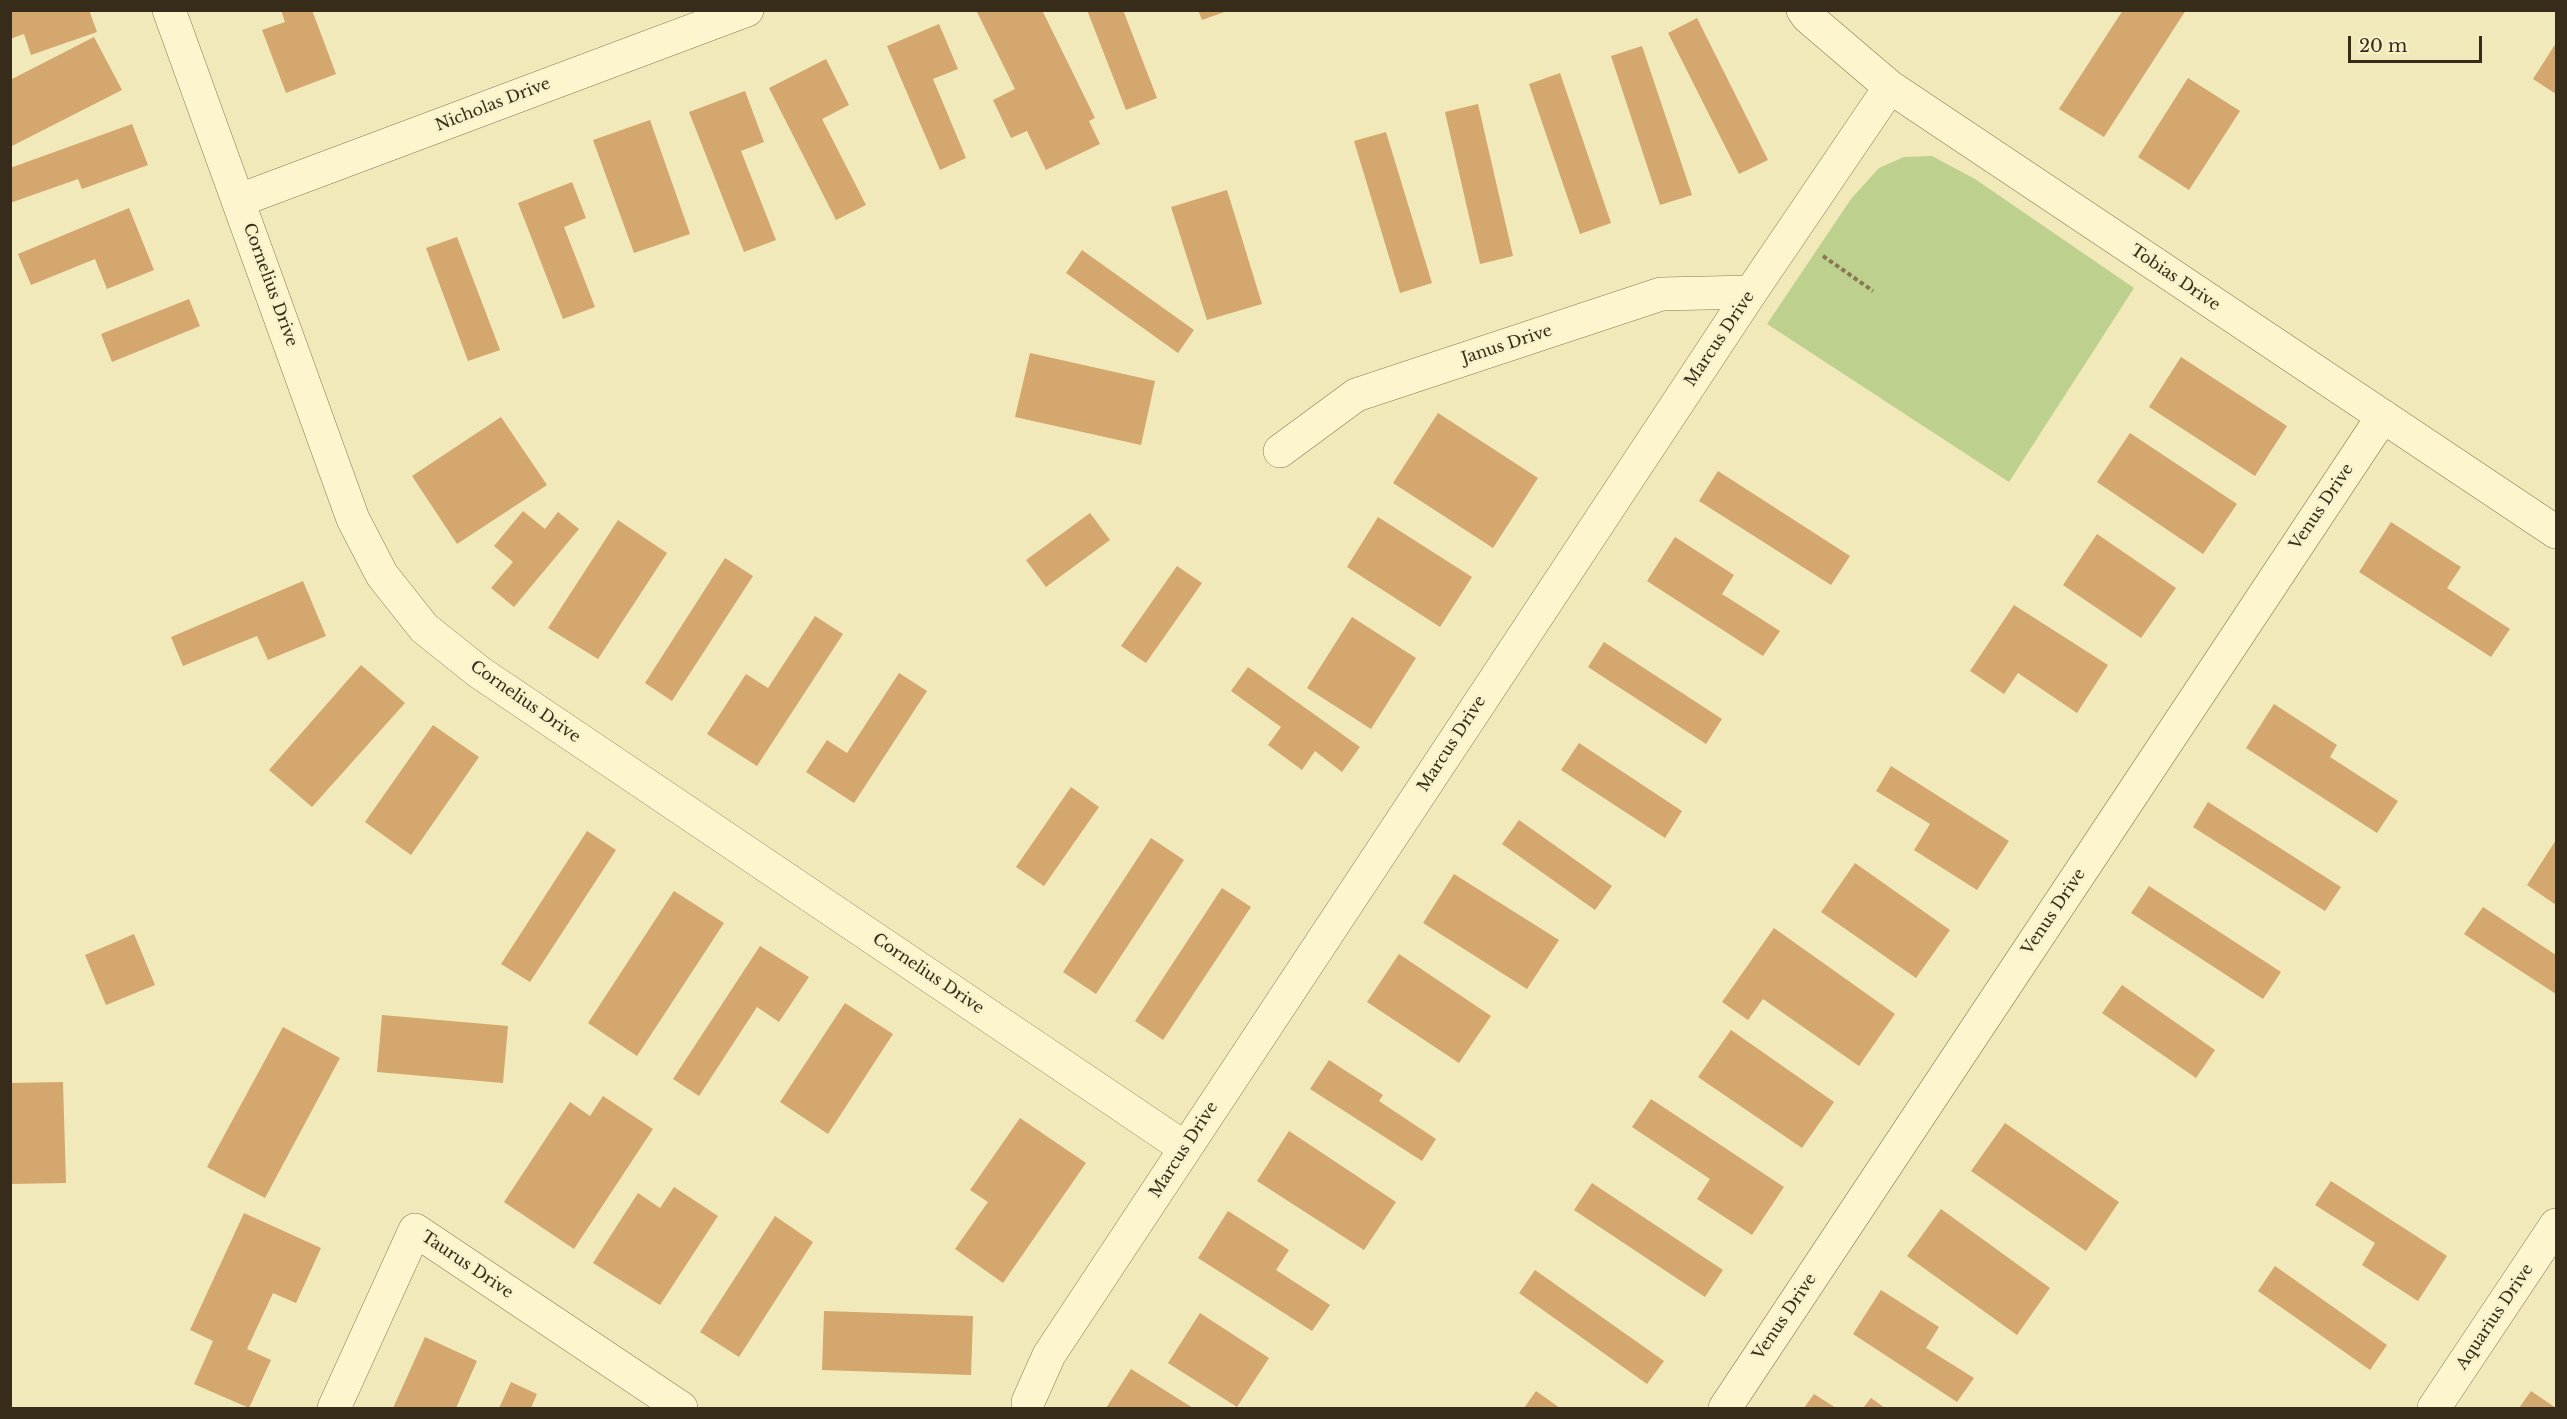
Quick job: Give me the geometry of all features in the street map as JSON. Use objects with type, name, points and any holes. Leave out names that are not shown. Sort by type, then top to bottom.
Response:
[{"type":"street","name":"Cornelius Drive","points":[[169,10],[240,200],[354,519],[382,575],[423,628],[479,672],[1185,1148]]},
{"type":"street","name":"Nicholas Drive","points":[[240,200],[747,10]]},
{"type":"street","name":"Tobias Drive","points":[[1803,10],[1808,18],[1890,87],[2556,532]]},
{"type":"street","name":"Marcus Drive","points":[[1028,1408],[1028,1402],[1049,1355],[1751,292],[1890,87]]},
{"type":"street","name":"Janus Drive","points":[[1280,451],[1356,395],[1661,294],[1751,292]]},
{"type":"street","name":"Venus Drive","points":[[1725,1408],[2383,416]]},
{"type":"street","name":"Aquarius Drive","points":[[2434,1408],[2556,1225]]},
{"type":"street","name":"Taurus Drive","points":[[334,1408],[415,1230],[681,1408]]},
{"type":"path","points":[[1791,234],[1873,291]]},
{"type":"green space","points":[[1932,156],[1975,179],[2134,288],[2009,482],[1767,324],[1851,199],[1879,168],[1904,157]]},
{"type":"building","points":[[10,10],[89,10],[97,32],[31,55],[24,34],[10,39]]},
{"type":"building","points":[[281,10],[312,10],[336,74],[286,93],[262,30],[285,22]]},
{"type":"building","points":[[976,10],[1042,10],[1095,118],[1089,121],[1100,144],[1046,170],[1027,131],[1011,138],[993,100],[1015,89]]},
{"type":"building","points":[[1087,10],[1123,10],[1157,98],[1126,110]]},
{"type":"building","points":[[1198,10],[1227,10],[1227,11],[1202,20]]},
{"type":"building","points":[[2123,10],[2186,10],[2104,137],[2059,109]]},
{"type":"building","points":[[1697,18],[1768,160],[1739,174],[1668,33]]},
{"type":"building","points":[[939,24],[958,69],[933,79],[966,158],[940,170],[887,46]]},
{"type":"building","points":[[94,37],[122,90],[10,147],[10,80]]},
{"type":"building","points":[[2556,43],[2556,94],[2533,79]]},
{"type":"building","points":[[1642,46],[1692,195],[1660,205],[1611,56]]},
{"type":"building","points":[[826,59],[849,105],[822,119],[866,205],[836,220],[769,88]]},
{"type":"building","points":[[1560,73],[1611,223],[1580,234],[1529,84]]},
{"type":"building","points":[[2188,78],[2240,111],[2189,190],[2138,157]]},
{"type":"building","points":[[745,91],[764,142],[741,151],[776,240],[744,252],[689,112]]},
{"type":"building","points":[[1478,104],[1513,256],[1480,264],[1445,112]]},
{"type":"building","points":[[650,120],[690,234],[634,253],[593,140]]},
{"type":"building","points":[[132,124],[148,165],[82,189],[78,179],[10,203],[10,168]]},
{"type":"building","points":[[1386,132],[1432,283],[1400,293],[1354,141]]},
{"type":"building","points":[[572,182],[586,218],[564,227],[595,307],[563,319],[518,203]]},
{"type":"building","points":[[1227,190],[1262,304],[1207,320],[1171,207]]},
{"type":"building","points":[[129,208],[154,270],[107,289],[95,259],[31,285],[18,254]]},
{"type":"building","points":[[457,237],[500,350],[468,361],[426,248]]},
{"type":"building","points":[[1082,250],[1194,330],[1178,353],[1066,273]]},
{"type":"building","points":[[189,299],[200,326],[112,362],[101,334]]},
{"type":"building","points":[[1030,353],[1155,381],[1141,445],[1015,417]]},
{"type":"building","points":[[2181,357],[2287,426],[2255,476],[2149,407]]},
{"type":"building","points":[[1438,413],[1538,478],[1493,548],[1393,483]]},
{"type":"building","points":[[501,417],[547,485],[457,544],[412,476]]},
{"type":"building","points":[[2130,433],[2237,504],[2203,554],[2097,482]]},
{"type":"building","points":[[1718,471],[1850,556],[1831,585],[1699,501]]},
{"type":"building","points":[[523,511],[545,529],[558,512],[579,529],[514,607],[491,588],[513,562],[494,546]]},
{"type":"building","points":[[1090,513],[1110,540],[1046,587],[1026,560]]},
{"type":"building","points":[[1378,517],[1472,577],[1440,627],[1347,567]]},
{"type":"building","points":[[618,520],[667,553],[598,659],[548,628]]},
{"type":"building","points":[[2391,522],[2461,567],[2447,588],[2510,629],[2491,657],[2359,572]]},
{"type":"building","points":[[2097,534],[2176,588],[2141,638],[2063,585]]},
{"type":"building","points":[[1675,537],[1734,575],[1722,594],[1780,631],[1763,656],[1647,581]]},
{"type":"building","points":[[725,558],[753,576],[672,701],[645,683]]},
{"type":"building","points":[[1177,566],[1202,583],[1146,663],[1121,646]]},
{"type":"building","points":[[303,581],[326,636],[268,660],[257,636],[183,666],[171,637]]},
{"type":"building","points":[[2014,605],[2108,665],[2077,713],[2018,673],[2004,694],[1970,671]]},
{"type":"building","points":[[815,616],[843,634],[757,766],[707,734],[746,674],[768,688]]},
{"type":"building","points":[[1352,617],[1416,658],[1371,729],[1307,688]]},
{"type":"building","points":[[1604,642],[1722,719],[1706,744],[1588,667]]},
{"type":"building","points":[[361,665],[405,703],[312,807],[269,770]]},
{"type":"building","points":[[1248,667],[1360,747],[1342,772],[1315,751],[1302,770],[1268,745],[1281,727],[1231,691]]},
{"type":"building","points":[[899,673],[927,691],[854,803],[806,772],[827,740],[847,753]]},
{"type":"building","points":[[2274,704],[2337,745],[2330,757],[2398,801],[2377,833],[2246,748]]},
{"type":"building","points":[[433,725],[479,757],[411,855],[365,822]]},
{"type":"building","points":[[1579,743],[1682,811],[1665,838],[1561,770]]},
{"type":"building","points":[[1891,766],[2009,841],[1977,890],[1914,850],[1930,824],[1876,791]]},
{"type":"building","points":[[1071,787],[1099,807],[1044,886],[1016,867]]},
{"type":"building","points":[[2208,802],[2341,887],[2325,911],[2193,827]]},
{"type":"building","points":[[1519,820],[1612,886],[1595,910],[1502,844]]},
{"type":"building","points":[[587,831],[616,850],[530,982],[501,964]]},
{"type":"building","points":[[1151,838],[1184,860],[1096,994],[1063,972]]},
{"type":"building","points":[[2556,840],[2556,905],[2527,885]]},
{"type":"building","points":[[1855,863],[1950,930],[1916,978],[1821,912]]},
{"type":"building","points":[[1454,874],[1559,940],[1527,989],[1423,923]]},
{"type":"building","points":[[2149,886],[2281,972],[2263,999],[2131,913]]},
{"type":"building","points":[[1222,888],[1251,907],[1163,1040],[1135,1021]]},
{"type":"building","points":[[674,891],[724,923],[637,1056],[588,1023]]},
{"type":"building","points":[[2483,907],[2556,955],[2556,994],[2464,934]]},
{"type":"building","points":[[1774,928],[1895,1014],[1859,1066],[1763,999],[1748,1020],[1722,1002]]},
{"type":"building","points":[[134,934],[155,985],[106,1005],[85,955]]},
{"type":"building","points":[[760,946],[809,977],[779,1022],[757,1007],[699,1096],[673,1079]]},
{"type":"building","points":[[1399,954],[1491,1016],[1459,1063],[1367,1002]]},
{"type":"building","points":[[2122,985],[2215,1050],[2196,1078],[2102,1013]]},
{"type":"building","points":[[845,1003],[893,1034],[828,1134],[780,1102]]},
{"type":"building","points":[[382,1015],[508,1026],[503,1083],[377,1072]]},
{"type":"building","points":[[283,1027],[340,1058],[265,1198],[207,1167]]},
{"type":"building","points":[[1731,1030],[1834,1102],[1802,1148],[1698,1077]]},
{"type":"building","points":[[1329,1060],[1383,1095],[1379,1101],[1436,1139],[1422,1161],[1310,1089]]},
{"type":"building","points":[[63,1082],[66,1183],[10,1184],[10,1083]]},
{"type":"building","points":[[603,1096],[653,1129],[574,1249],[504,1202],[570,1102],[590,1116]]},
{"type":"building","points":[[1651,1099],[1784,1187],[1752,1235],[1697,1199],[1710,1179],[1632,1127]]},
{"type":"building","points":[[1020,1118],[1086,1163],[1003,1283],[955,1249],[988,1202],[970,1190]]},
{"type":"building","points":[[2005,1123],[2119,1202],[2086,1251],[1971,1171]]},
{"type":"building","points":[[1289,1131],[1396,1202],[1364,1250],[1257,1181]]},
{"type":"building","points":[[2331,1181],[2447,1256],[2418,1301],[2362,1265],[2375,1243],[2315,1205]]},
{"type":"building","points":[[1592,1183],[1723,1270],[1705,1297],[1574,1210]]},
{"type":"building","points":[[674,1187],[718,1216],[660,1305],[593,1263],[638,1193],[660,1208]]},
{"type":"building","points":[[1941,1209],[2050,1288],[2017,1335],[1907,1256]]},
{"type":"building","points":[[1228,1211],[1289,1250],[1276,1270],[1330,1305],[1312,1331],[1198,1258]]},
{"type":"building","points":[[244,1213],[321,1248],[296,1303],[273,1293],[247,1349],[271,1360],[249,1408],[194,1384],[213,1341],[190,1330]]},
{"type":"building","points":[[775,1216],[813,1242],[739,1357],[700,1332]]},
{"type":"building","points":[[2275,1266],[2387,1345],[2370,1370],[2258,1291]]},
{"type":"building","points":[[1535,1270],[1664,1361],[1647,1384],[1519,1293]]},
{"type":"building","points":[[1881,1290],[1939,1327],[1926,1348],[1974,1378],[1957,1402],[1853,1334]]},
{"type":"building","points":[[824,1311],[973,1316],[971,1375],[822,1370]]},
{"type":"building","points":[[1200,1313],[1269,1358],[1237,1407],[1168,1363]]},
{"type":"building","points":[[425,1337],[477,1361],[456,1408],[393,1408]]},
{"type":"building","points":[[1131,1369],[1193,1408],[1106,1408]]},
{"type":"building","points":[[511,1382],[537,1394],[531,1408],[499,1408]]},
{"type":"building","points":[[1536,1391],[1560,1408],[1524,1408]]},
{"type":"building","points":[[2531,1391],[2556,1408],[2519,1408]]},
{"type":"building","points":[[1814,1394],[1836,1408],[1804,1408]]},
{"type":"building","points":[[1871,1398],[1885,1408],[1863,1408]]}]
